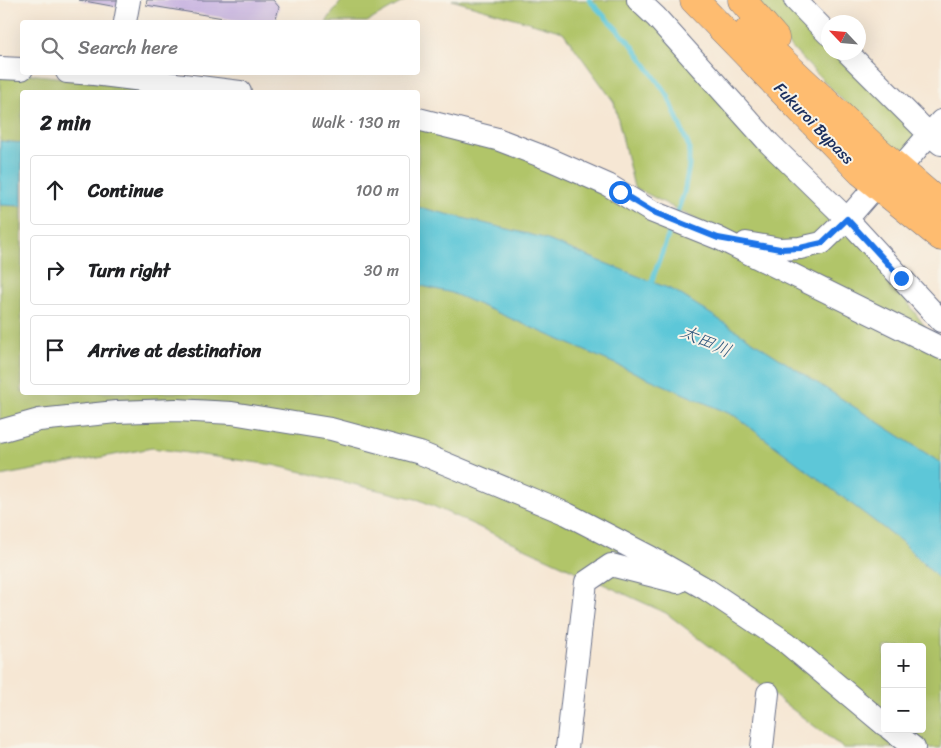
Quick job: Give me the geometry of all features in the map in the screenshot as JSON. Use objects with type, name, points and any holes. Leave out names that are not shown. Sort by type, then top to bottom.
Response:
[{"type":"highway","name":"Fukuroi Bypass","points":[[694,0],[861,172],[941,237]]},
{"type":"highway","name":"Fukuroi Bypass","points":[[720,0],[762,43],[878,151],[941,205]]},
{"type":"highway","points":[[742,0],[878,151]]},
{"type":"street","points":[[125,20],[129,0]]},
{"type":"street","points":[[638,0],[656,17],[768,143],[847,219],[941,321]]},
{"type":"street","points":[[795,0],[821,27]]},
{"type":"street","points":[[856,60],[937,133],[907,160]]},
{"type":"street","points":[[0,68],[20,69]]},
{"type":"street","points":[[92,75],[223,90]]},
{"type":"street","points":[[420,120],[497,139],[549,159],[608,185],[651,211],[718,238],[941,348]]},
{"type":"street","points":[[718,238],[780,249],[800,248],[822,243],[868,195]]},
{"type":"street","points":[[0,431],[39,420],[116,412],[176,410],[232,413],[331,430],[420,454],[567,514],[650,557],[706,589],[788,643],[881,722]]},
{"type":"street","points":[[567,748],[586,582],[611,565],[706,589]]},
{"type":"street","points":[[762,748],[768,693]]},
{"type":"street","points":[[895,733],[914,748]]},
{"type":"green space","points":[[342,0],[406,0],[371,20],[327,20]]},
{"type":"green space","points":[[452,0],[637,0],[856,229],[937,344],[941,346],[941,748],[843,748],[666,613],[420,500],[273,465],[152,448],[0,476],[0,71],[20,73],[20,75],[37,75],[176,90],[20,90],[20,395],[420,395],[420,123],[513,152],[902,327],[634,187],[614,102],[563,32]]},
{"type":"green space","points":[[745,0],[797,0],[821,26],[821,60],[854,60],[929,134],[899,158]]},
{"type":"water","points":[[0,141],[20,143],[20,206],[0,205]]},
{"type":"water","name":"太田川","points":[[420,207],[540,237],[675,291],[941,463],[941,581],[902,542],[735,416],[452,293],[420,285]]},
{"type":"building","points":[[79,0],[118,0],[117,7]]},
{"type":"building","points":[[147,0],[273,0],[279,7],[276,20],[235,20],[146,5]]},
{"type":"waterway","points":[[589,0],[632,45],[668,96],[689,147],[689,166],[684,193],[676,215]]},
{"type":"waterway","points":[[650,286],[672,225]]},
{"type":"route","points":[[620,192],[651,211],[718,238],[780,249],[800,248],[822,243],[847,219],[901,278]]}]
